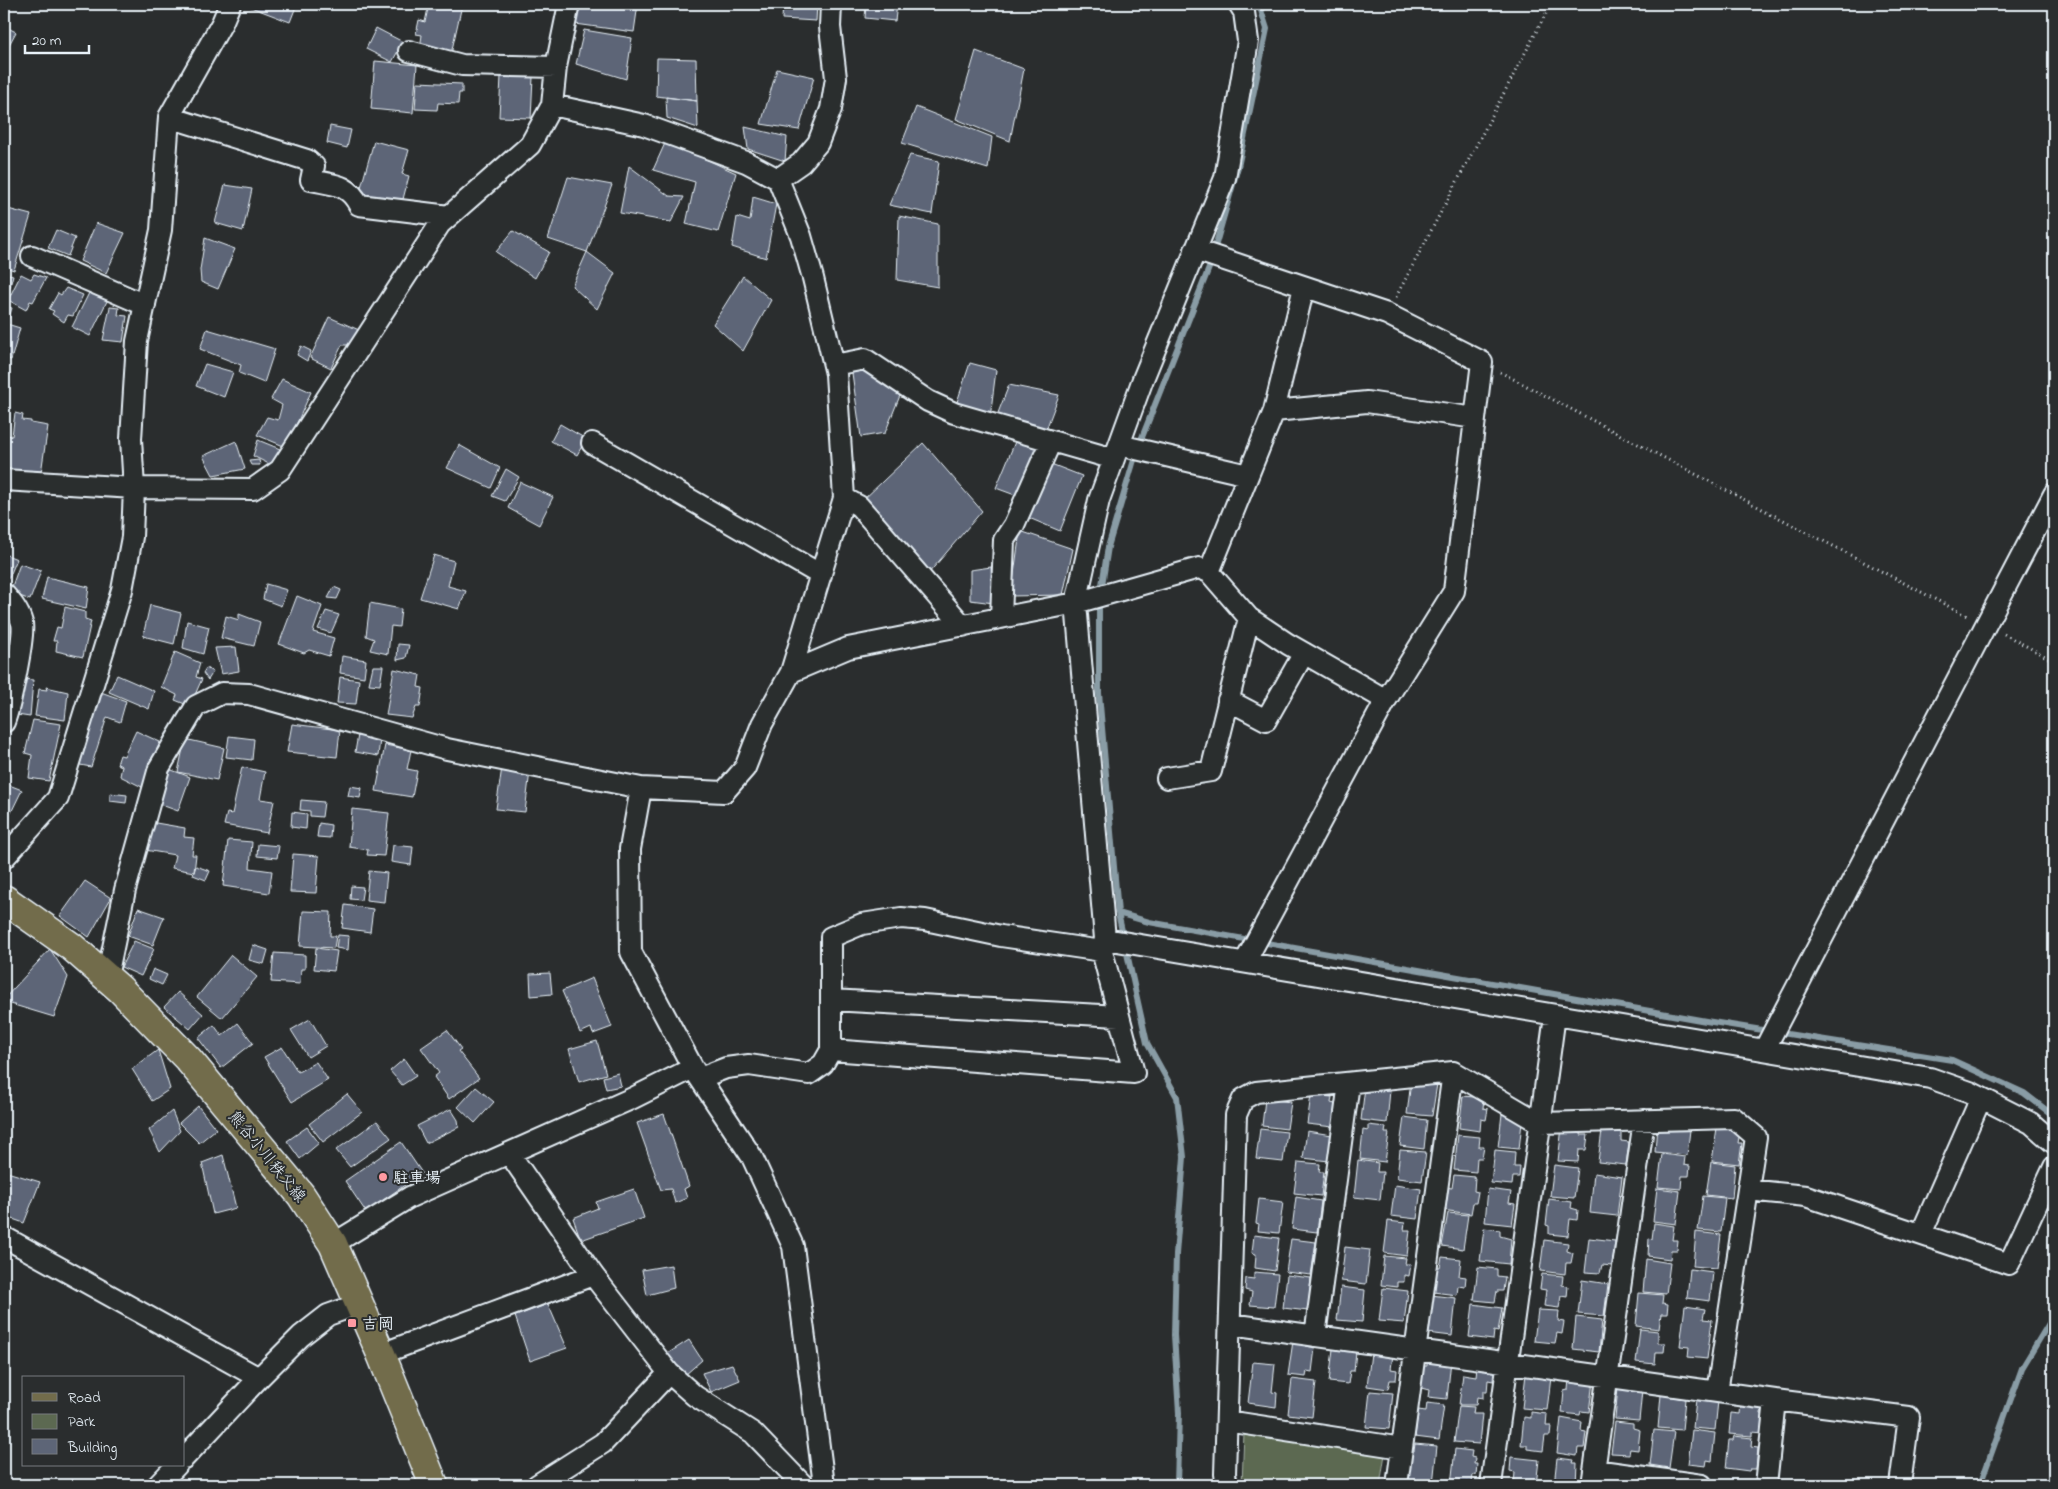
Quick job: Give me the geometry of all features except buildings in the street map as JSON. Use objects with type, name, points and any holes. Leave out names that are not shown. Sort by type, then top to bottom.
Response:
[{"type":"main road","name":"熊谷小川秩父線","points":[[4,899],[72,947],[107,977],[188,1059],[301,1195],[333,1244],[381,1354],[434,1485]]},
{"type":"street","points":[[4,858],[58,798],[122,590],[132,537],[134,488],[131,439],[137,341],[161,230],[169,117],[222,23],[230,4]]},
{"type":"street","points":[[4,480],[134,488],[253,489],[280,470],[440,224],[530,145],[552,105],[556,67],[569,4]]},
{"type":"street","points":[[778,179],[800,163],[818,143],[831,108],[836,78],[830,27],[831,4]]},
{"type":"street","points":[[831,1050],[1134,1073],[1119,1016],[1106,943],[1076,603],[1099,500],[1142,379],[1225,178],[1248,41],[1244,12],[1239,4]]},
{"type":"street","points":[[409,51],[462,65],[556,67]]},
{"type":"street","points":[[107,977],[125,890],[159,768],[196,706],[222,693],[249,694],[447,749],[641,788],[724,792],[745,768],[762,724],[791,672],[844,498],[836,374],[801,236],[778,179],[746,162],[644,125],[552,105]]},
{"type":"street","points":[[169,117],[307,160],[314,166],[311,180],[346,188],[359,205],[449,216]]},
{"type":"street","points":[[1195,250],[1387,314],[1482,362],[1454,591],[1386,700],[1245,962]]},
{"type":"street","points":[[32,256],[145,305]]},
{"type":"street","points":[[1208,572],[1274,411],[1304,287]]},
{"type":"street","points":[[834,365],[865,359],[928,401],[954,413],[1051,440],[1248,474]]},
{"type":"street","points":[[1274,411],[1367,402],[1475,418]]},
{"type":"street","points":[[1001,618],[1004,540],[1014,525],[1051,440]]},
{"type":"street","points":[[592,443],[820,574]]},
{"type":"street","points":[[1764,1050],[2054,494]]},
{"type":"street","points":[[844,498],[859,506],[963,626]]},
{"type":"street","points":[[791,672],[848,648],[1076,603],[1199,568],[1208,572],[1248,618],[1386,700]]},
{"type":"street","points":[[4,594],[16,607],[23,625],[17,670],[4,722]]},
{"type":"street","points":[[1167,778],[1211,771],[1248,618]]},
{"type":"street","points":[[1228,700],[1266,720],[1304,652]]},
{"type":"street","points":[[641,788],[630,849],[631,952],[696,1073],[752,1157],[794,1246],[824,1485]]},
{"type":"street","points":[[333,1244],[410,1198],[509,1153],[696,1073],[749,1065],[809,1074],[823,1064],[831,1050],[831,937],[862,924],[901,918],[925,920],[1001,936],[1139,944],[1930,1078],[1981,1098],[2032,1123],[2054,1143]]},
{"type":"street","points":[[831,1000],[1119,1016]]},
{"type":"street","points":[[1491,1485],[1555,1014]]},
{"type":"street","points":[[1397,1485],[1453,1072]]},
{"type":"street","points":[[1227,1485],[1225,1474],[1236,1115],[1243,1099],[1256,1092],[1453,1072],[1540,1123],[1734,1118],[1756,1137],[1717,1392]]},
{"type":"street","points":[[1315,1336],[1349,1082]]},
{"type":"street","points":[[1921,1234],[1981,1098]]},
{"type":"street","points":[[1644,1120],[1593,1478],[1702,1485]]},
{"type":"street","points":[[509,1153],[593,1275],[669,1373],[695,1396],[753,1433],[803,1485]]},
{"type":"street","points":[[1748,1190],[1806,1196],[2009,1264],[2054,1167]]},
{"type":"street","points":[[4,1237],[259,1378]]},
{"type":"street","points":[[381,1354],[593,1275]]},
{"type":"street","points":[[185,1457],[301,1336],[328,1315],[359,1304]]},
{"type":"street","points":[[1231,1324],[1775,1400],[1909,1416],[1900,1485]]},
{"type":"street","points":[[537,1485],[603,1443],[669,1373]]},
{"type":"street","points":[[1766,1485],[1775,1400]]},
{"type":"street","points":[[1227,1422],[1402,1448]]},
{"type":"street","points":[[158,1485],[176,1466]]},
{"type":"path","points":[[1387,314],[1551,4]]},
{"type":"path","points":[[1482,362],[2054,661]]},
{"type":"green space","points":[[1244,1433],[1385,1454],[1380,1485],[1242,1485]]},
{"type":"waterway","points":[[1177,1485],[1179,1413],[1174,1335],[1176,1254],[1184,1157],[1177,1097],[1147,1043],[1118,913],[1099,693],[1099,604],[1108,547],[1137,450],[1209,268],[1238,167],[1267,29],[1259,4]]},
{"type":"waterway","points":[[1118,913],[1149,922],[1706,1021],[1952,1060],[2024,1093],[2054,1116]]},
{"type":"waterway","points":[[1980,1485],[2022,1368],[2054,1315]]},
{"type":"place","name":"駐車場","points":[[383,1177]]},
{"type":"place","name":"吉岡","points":[[352,1323]]}]
